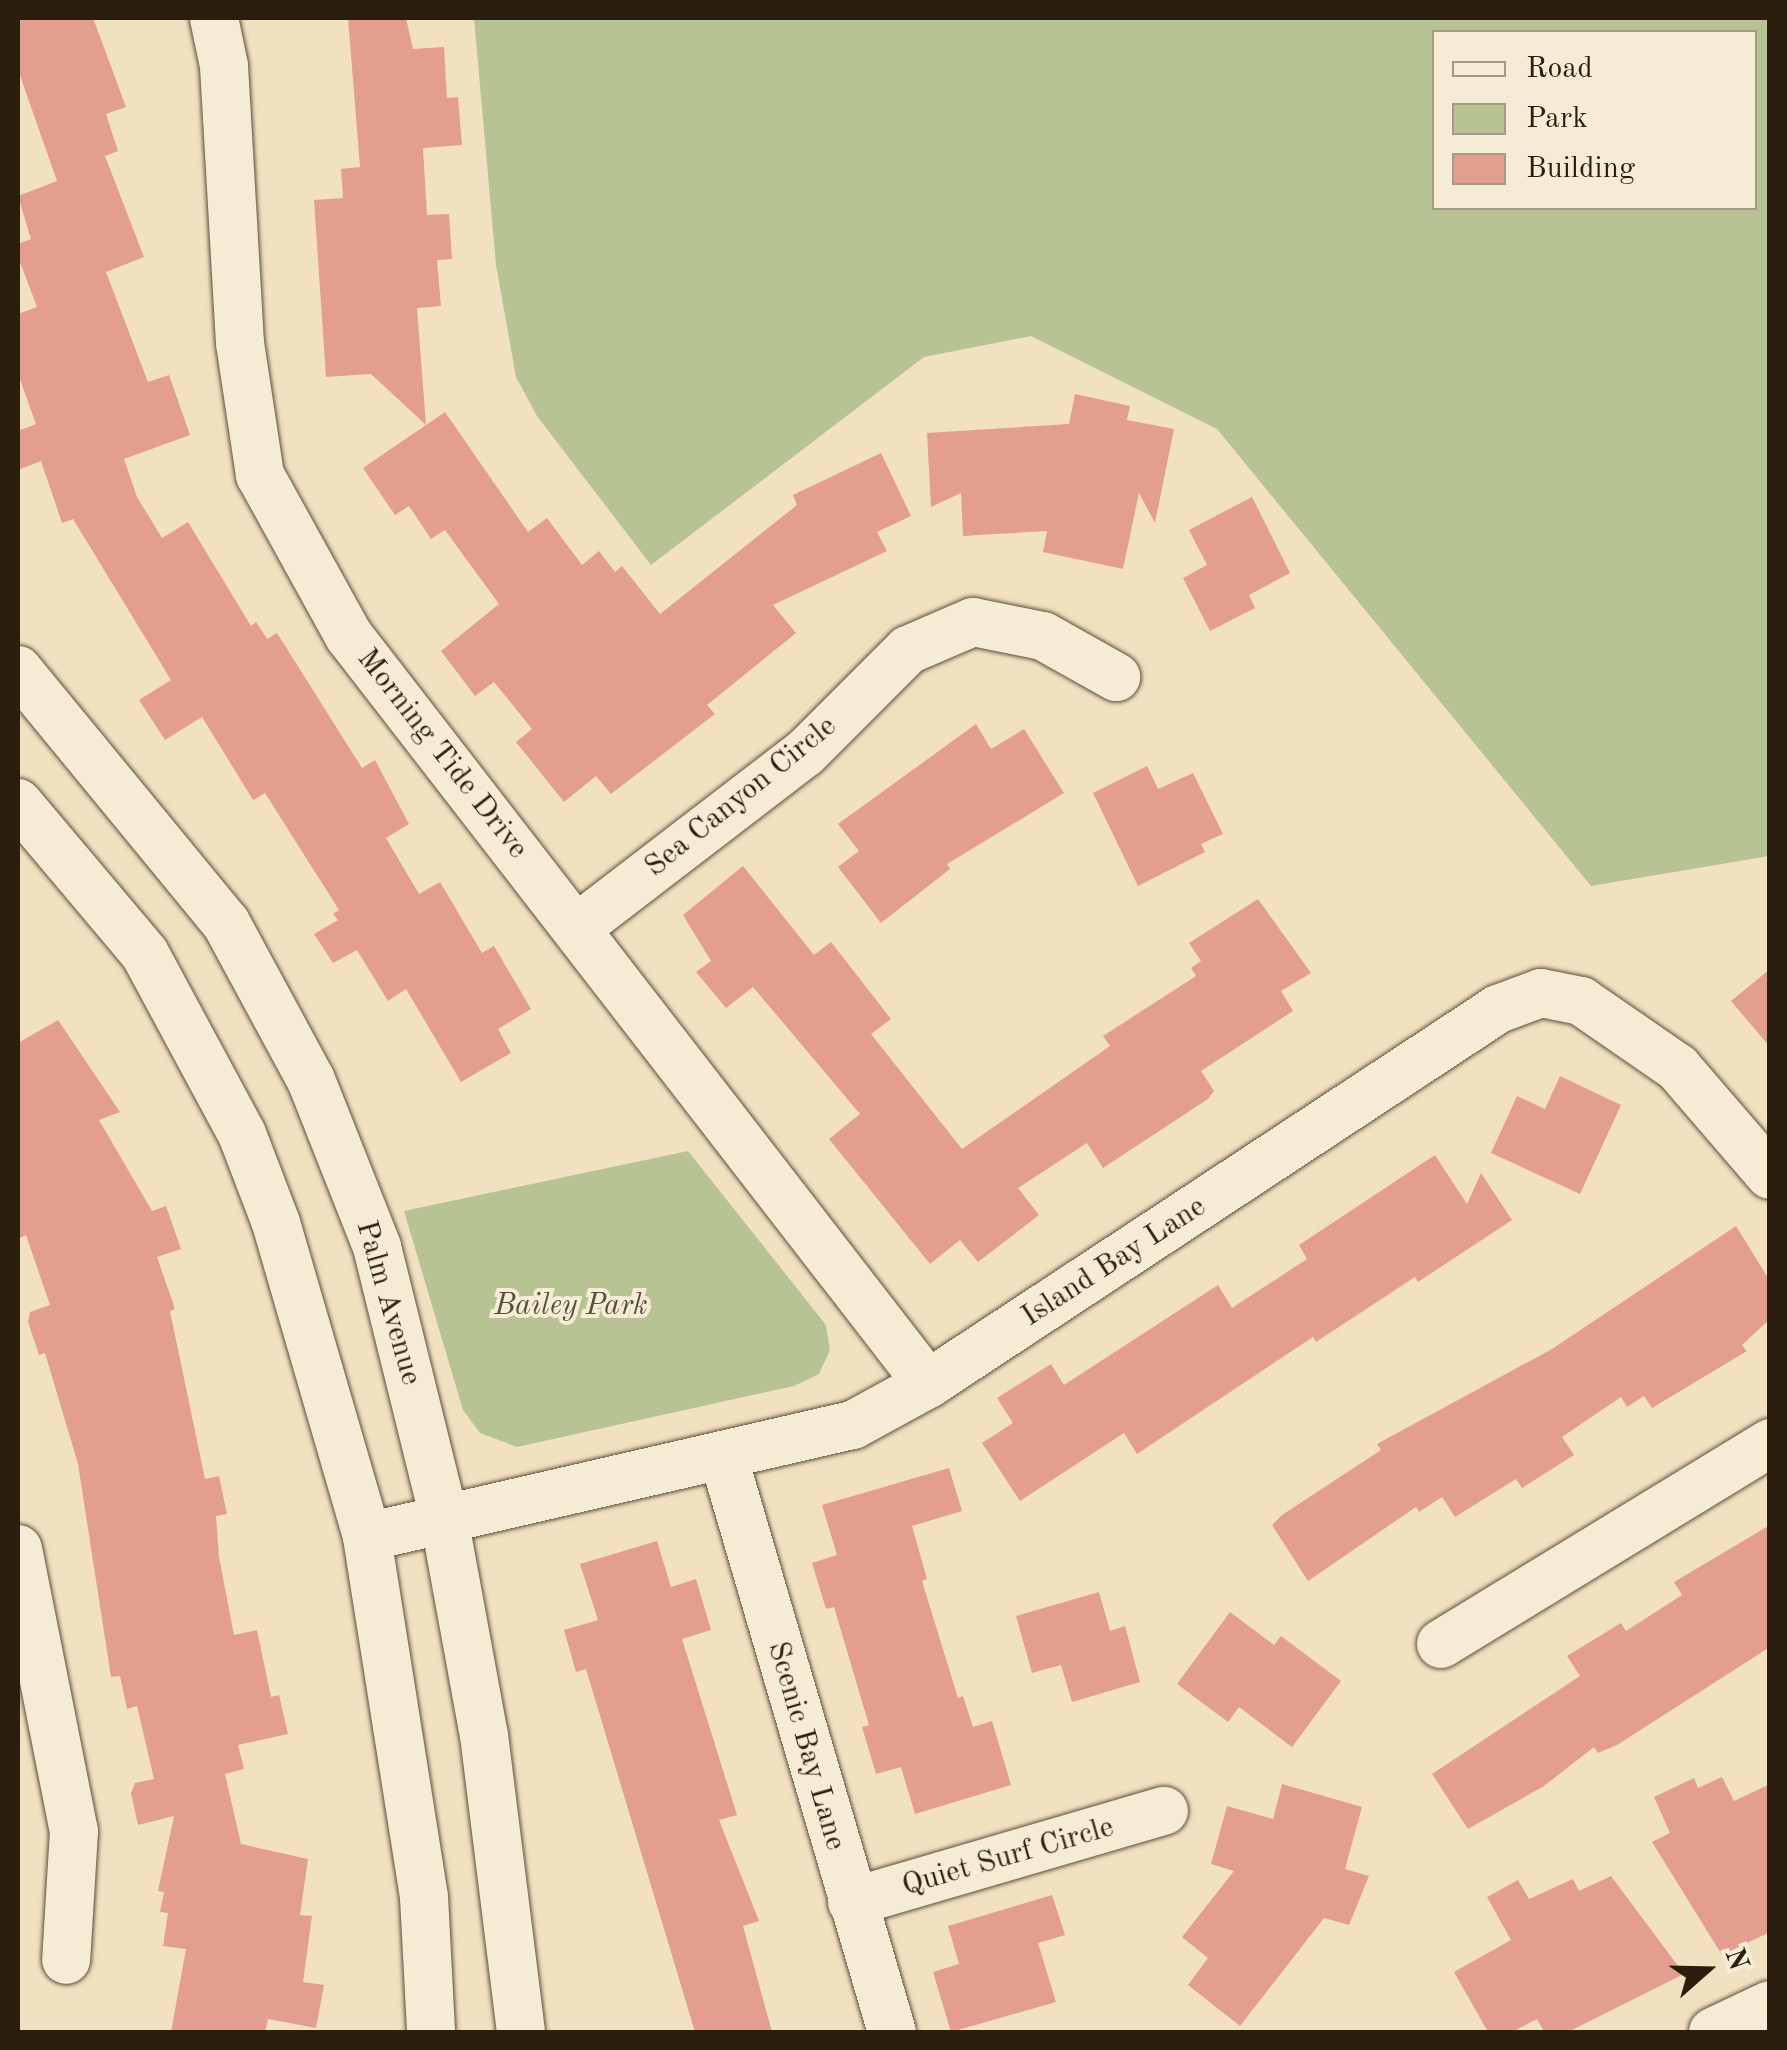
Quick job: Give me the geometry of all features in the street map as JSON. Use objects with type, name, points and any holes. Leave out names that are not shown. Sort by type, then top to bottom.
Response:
[{"type":"street","name":"Morning Tide Drive","points":[[214,18],[224,66],[240,342],[260,475],[349,636],[928,1384]]},
{"type":"street","name":"Sea Canyon Circle","points":[[578,927],[804,754],[908,650],[973,622],[1043,636],[1116,677]]},
{"type":"street","name":"Palm Avenue","points":[[18,670],[226,923],[312,1080],[377,1247],[444,1518],[484,1735],[520,2032]]},
{"type":"street","points":[[18,803],[145,954],[242,1134],[298,1293],[367,1537],[424,1896],[431,2032]]},
{"type":"street","name":"Island Bay Lane","points":[[367,1537],[724,1459],[853,1424],[928,1384],[1498,1009],[1542,993],[1581,1001],[1678,1068],[1770,1175]]},
{"type":"street","points":[[1442,1644],[1770,1443]]},
{"type":"street","name":"Scenic Bay Lane","points":[[724,1459],[892,2032]]},
{"type":"street","points":[[18,1549],[30,1670],[74,1831],[66,1960]]},
{"type":"street","name":"Quiet Surf Circle","points":[[852,1902],[1164,1811]]},
{"type":"street","points":[[1712,2032],[1770,2005]]},
{"type":"green space","points":[[474,18],[1769,18],[1769,856],[1591,886],[1217,429],[1031,336],[924,357],[651,565],[537,416],[516,377],[496,265]]},
{"type":"green space","name":"Bailey Park","points":[[688,1151],[826,1325],[830,1350],[819,1374],[794,1386],[517,1447],[480,1433],[463,1410],[404,1211]]},
{"type":"building","points":[[18,18],[93,18],[126,107],[106,114],[118,151],[105,156],[144,257],[106,272],[148,382],[169,375],[190,435],[124,459],[137,497],[162,538],[188,522],[251,626],[256,622],[267,639],[277,633],[362,768],[375,760],[409,824],[386,838],[419,894],[440,882],[482,953],[494,946],[531,1009],[498,1029],[511,1053],[461,1082],[406,989],[388,1001],[357,950],[333,963],[314,934],[338,920],[333,914],[339,910],[265,793],[253,800],[202,717],[165,740],[139,700],[171,680],[73,519],[62,523],[41,461],[18,470],[18,431],[36,424],[18,374],[18,314],[37,307],[18,257],[18,244],[31,239],[18,196],[57,181],[18,70]]},
{"type":"building","points":[[348,18],[406,18],[413,49],[444,47],[447,98],[458,97],[462,145],[423,148],[427,215],[449,214],[452,259],[437,260],[441,306],[417,308],[426,425],[371,374],[326,377],[314,200],[343,198],[341,169],[360,167]]},
{"type":"building","points":[[1075,394],[1130,406],[1127,420],[1174,429],[1155,523],[1139,493],[1123,569],[1043,552],[1047,531],[963,536],[961,493],[931,507],[927,433],[1069,424]]},
{"type":"building","points":[[445,412],[528,532],[547,518],[582,565],[599,551],[615,572],[622,566],[660,614],[797,505],[793,495],[881,453],[911,516],[877,532],[887,551],[773,605],[796,633],[707,705],[715,714],[611,794],[596,776],[564,802],[516,742],[532,729],[494,682],[475,696],[441,651],[499,604],[445,530],[431,539],[409,506],[395,515],[363,468]]},
{"type":"building","points":[[1252,497],[1290,573],[1249,595],[1255,608],[1210,631],[1183,578],[1207,565],[1189,530]]},
{"type":"building","points":[[976,724],[991,749],[1024,729],[1064,793],[947,864],[950,869],[881,923],[838,867],[859,851],[838,824]]},
{"type":"building","points":[[1147,766],[1158,789],[1193,773],[1223,834],[1201,844],[1205,852],[1138,886],[1093,793]]},
{"type":"building","points":[[743,866],[814,955],[831,942],[891,1019],[871,1034],[962,1149],[1110,1046],[1103,1036],[1196,976],[1191,968],[1201,961],[1189,943],[1258,899],[1311,973],[1281,991],[1293,1011],[1201,1071],[1214,1091],[1208,1099],[1103,1168],[1087,1143],[1018,1188],[1039,1215],[978,1262],[960,1240],[930,1264],[829,1139],[860,1114],[753,987],[726,1008],[696,972],[711,961],[683,915]]},
{"type":"building","points":[[1770,969],[1770,1047],[1731,1001]]},
{"type":"building","points":[[58,1020],[120,1112],[99,1120],[152,1211],[166,1206],[181,1249],[157,1257],[175,1309],[170,1311],[205,1479],[219,1476],[227,1514],[216,1516],[219,1557],[234,1635],[257,1630],[271,1697],[279,1695],[288,1734],[238,1745],[244,1769],[225,1774],[241,1844],[308,1859],[300,1915],[312,1916],[303,1982],[324,1985],[316,2028],[268,2019],[265,2032],[171,2032],[186,1949],[163,1946],[168,1913],[160,1912],[164,1892],[158,1891],[174,1816],[138,1825],[131,1793],[135,1783],[154,1779],[137,1706],[127,1709],[120,1676],[111,1677],[78,1464],[45,1353],[39,1355],[28,1322],[30,1312],[50,1305],[26,1235],[18,1239],[18,1043]]},
{"type":"building","points":[[1560,1076],[1621,1105],[1580,1194],[1491,1153],[1517,1096],[1545,1109]]},
{"type":"building","points":[[1435,1155],[1467,1204],[1481,1173],[1512,1220],[1316,1342],[1313,1337],[1137,1454],[1124,1433],[1020,1501],[982,1443],[1013,1423],[997,1398],[1051,1364],[1064,1385],[1218,1285],[1232,1308],[1307,1259],[1299,1245]]},
{"type":"building","points":[[1736,1226],[1770,1281],[1770,1319],[1742,1345],[1747,1351],[1652,1408],[1644,1396],[1627,1407],[1621,1397],[1562,1437],[1574,1455],[1522,1488],[1516,1479],[1455,1517],[1442,1497],[1419,1512],[1416,1507],[1308,1581],[1272,1525],[1282,1515],[1381,1450],[1377,1444],[1552,1349]]},
{"type":"building","points":[[949,1468],[962,1511],[912,1526],[927,1579],[922,1581],[958,1698],[963,1696],[973,1727],[992,1721],[1011,1785],[915,1814],[901,1767],[876,1774],[862,1727],[869,1725],[834,1607],[826,1609],[812,1563],[837,1555],[822,1505]]},
{"type":"building","points":[[1770,1525],[1770,1647],[1617,1745],[1598,1753],[1594,1747],[1544,1786],[1468,1829],[1432,1774],[1580,1676],[1567,1656],[1621,1623],[1626,1631],[1682,1595],[1674,1582]]},
{"type":"building","points":[[657,1541],[671,1587],[696,1579],[711,1630],[682,1639],[737,1815],[719,1820],[759,1921],[743,1926],[772,2032],[695,2032],[586,1669],[576,1672],[564,1630],[598,1620],[580,1564]]},
{"type":"building","points":[[1099,1592],[1110,1631],[1125,1626],[1140,1682],[1072,1702],[1061,1665],[1032,1673],[1016,1616]]},
{"type":"building","points":[[1230,1612],[1274,1645],[1281,1636],[1341,1681],[1292,1747],[1239,1707],[1228,1722],[1177,1684]]},
{"type":"building","points":[[1722,1777],[1734,1801],[1770,1784],[1770,1932],[1722,1955],[1652,1842],[1670,1833],[1654,1797],[1694,1778],[1698,1788]]},
{"type":"building","points":[[1282,1784],[1362,1807],[1345,1869],[1369,1876],[1349,1925],[1324,1918],[1240,2026],[1188,1985],[1208,1958],[1182,1937],[1234,1871],[1211,1864],[1227,1806],[1273,1819]]},
{"type":"building","points":[[1611,1876],[1684,1974],[1568,2032],[1544,2032],[1537,2019],[1512,2032],[1488,2032],[1454,1972],[1511,1940],[1487,1897],[1518,1880],[1529,1899],[1573,1879],[1579,1891]]},
{"type":"building","points":[[1052,1895],[1065,1935],[1038,1943],[1056,2002],[951,2032],[933,1972],[959,1964],[948,1926]]}]
